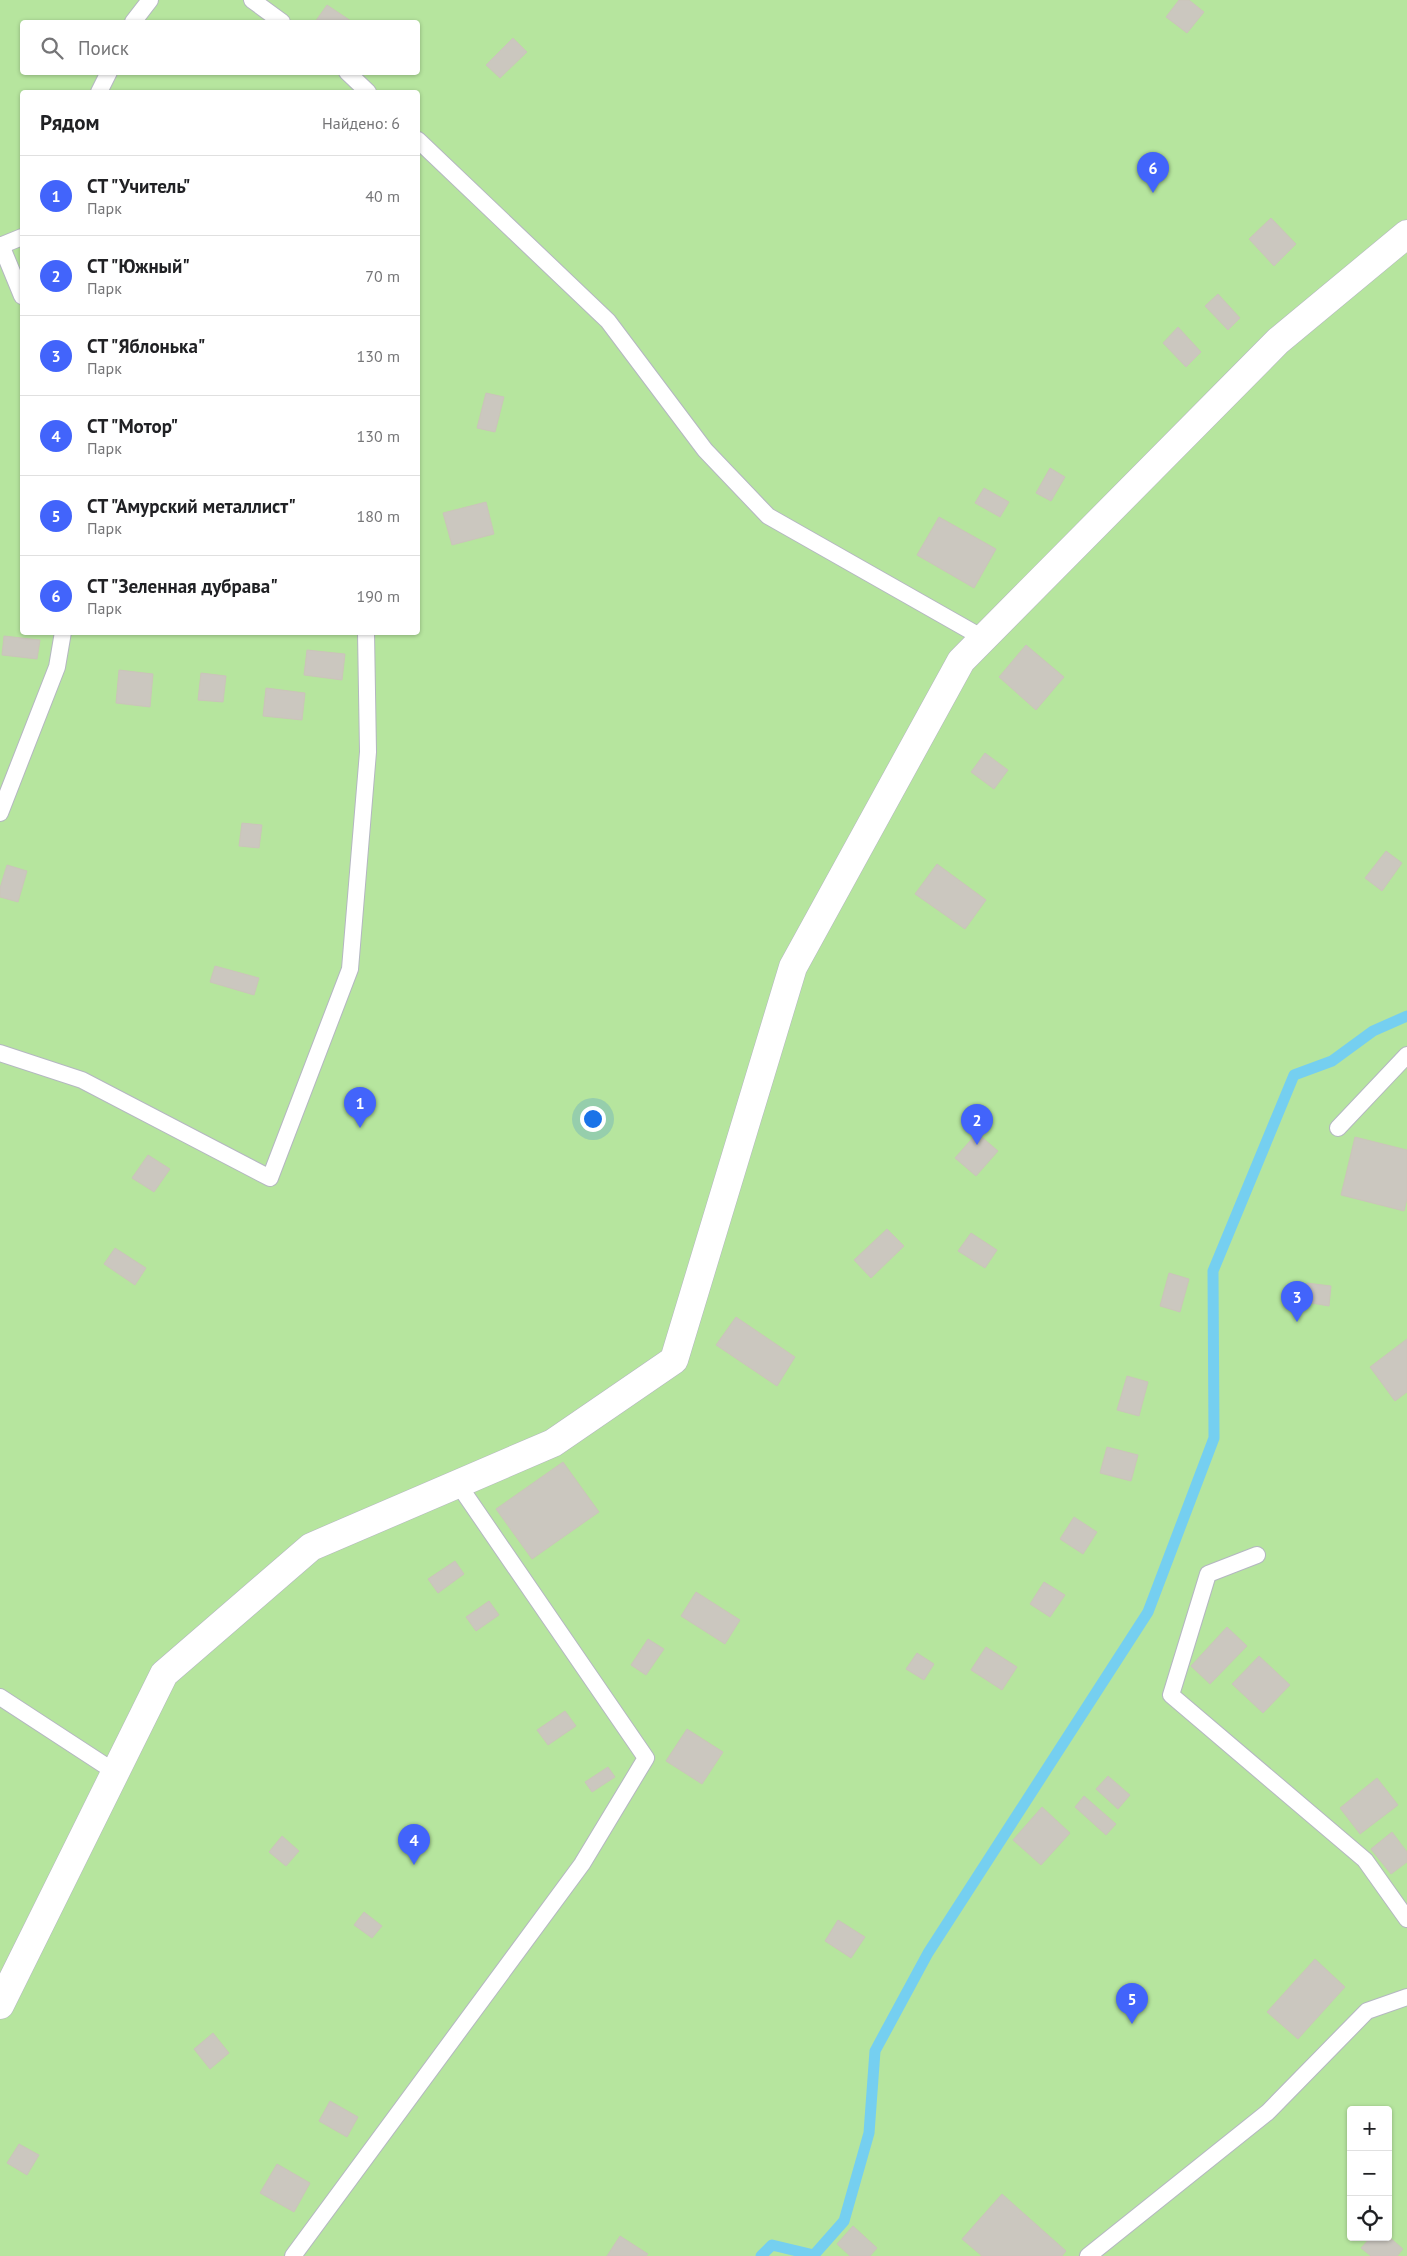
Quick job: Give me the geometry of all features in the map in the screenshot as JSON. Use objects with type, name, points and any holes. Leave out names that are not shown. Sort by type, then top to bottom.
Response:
[{"type":"street","points":[[0,2005],[164,1674],[311,1547],[553,1443],[674,1360],[793,967],[961,661],[1278,341],[1407,234]]},
{"type":"lane","points":[[135,20],[150,0]]},
{"type":"lane","points":[[252,0],[279,20]]},
{"type":"lane","points":[[100,90],[108,75]]},
{"type":"lane","points":[[350,75],[366,90]]},
{"type":"lane","points":[[420,142],[608,321],[705,450],[768,516],[983,638]]},
{"type":"lane","points":[[20,238],[0,245],[20,291]]},
{"type":"lane","points":[[0,813],[57,667],[62,635]]},
{"type":"lane","points":[[0,1053],[82,1080],[270,1178],[350,969],[368,752],[366,635]]},
{"type":"lane","points":[[1338,1128],[1407,1055]]},
{"type":"lane","points":[[293,2256],[582,1864],[646,1758],[458,1484]]},
{"type":"lane","points":[[1256,1555],[1208,1574],[1170,1695],[1365,1860],[1407,1919]]},
{"type":"lane","points":[[0,1698],[115,1772]]},
{"type":"lane","points":[[1088,2256],[1268,2112],[1367,2010],[1407,1997]]},
{"type":"green space","points":[[0,0],[1407,0],[1407,2256],[0,2256]]},
{"type":"building","points":[[1179,0],[1189,0],[1204,12],[1187,33],[1166,17]]},
{"type":"building","points":[[327,5],[350,20],[316,20]]},
{"type":"building","points":[[513,38],[527,52],[500,78],[486,65]]},
{"type":"building","points":[[1271,218],[1296,244],[1274,266],[1249,239]]},
{"type":"building","points":[[1218,294],[1240,318],[1228,330],[1205,306]]},
{"type":"building","points":[[1178,327],[1201,352],[1186,367],[1163,343]]},
{"type":"building","points":[[486,393],[504,397],[495,432],[477,428]]},
{"type":"building","points":[[1050,468],[1065,477],[1051,501],[1036,493]]},
{"type":"building","points":[[984,488],[1009,502],[1000,517],[975,503]]},
{"type":"building","points":[[486,502],[494,534],[452,545],[443,513]]},
{"type":"building","points":[[939,517],[996,549],[974,588],[917,555]]},
{"type":"building","points":[[4,636],[40,640],[37,659],[2,655]]},
{"type":"building","points":[[1026,645],[1064,677],[1036,710],[999,677]]},
{"type":"building","points":[[307,650],[345,654],[342,680],[304,675]]},
{"type":"building","points":[[119,670],[153,674],[150,707],[116,703]]},
{"type":"building","points":[[201,673],[226,676],[223,702],[198,700]]},
{"type":"building","points":[[266,688],[305,693],[302,720],[263,716]]},
{"type":"building","points":[[985,753],[1008,770],[994,789],[971,772]]},
{"type":"building","points":[[242,823],[262,825],[259,848],[239,846]]},
{"type":"building","points":[[1386,851],[1402,863],[1382,891],[1365,878]]},
{"type":"building","points":[[937,864],[986,900],[965,929],[915,894]]},
{"type":"building","points":[[7,865],[27,871],[18,902],[0,897],[0,888]]},
{"type":"building","points":[[215,966],[259,978],[254,995],[210,982]]},
{"type":"building","points":[[977,1133],[998,1151],[976,1176],[955,1158]]},
{"type":"building","points":[[1355,1137],[1407,1150],[1407,1199],[1404,1211],[1341,1195]]},
{"type":"building","points":[[148,1155],[170,1169],[154,1192],[132,1178]]},
{"type":"building","points":[[887,1229],[904,1246],[871,1278],[854,1260]]},
{"type":"building","points":[[971,1233],[997,1250],[985,1268],[958,1251]]},
{"type":"building","points":[[115,1248],[146,1268],[135,1285],[104,1264]]},
{"type":"building","points":[[1169,1273],[1189,1279],[1180,1312],[1160,1306]]},
{"type":"building","points":[[1307,1283],[1331,1286],[1329,1306],[1305,1302]]},
{"type":"building","points":[[736,1317],[795,1357],[777,1386],[716,1345]]},
{"type":"building","points":[[1407,1339],[1407,1392],[1395,1401],[1370,1367]]},
{"type":"building","points":[[1127,1376],[1148,1382],[1139,1416],[1117,1410]]},
{"type":"building","points":[[1107,1447],[1138,1455],[1131,1481],[1100,1473]]},
{"type":"building","points":[[563,1462],[599,1512],[532,1559],[496,1509]]},
{"type":"building","points":[[1074,1517],[1097,1532],[1083,1554],[1060,1539]]},
{"type":"building","points":[[455,1561],[464,1574],[438,1593],[428,1579]]},
{"type":"building","points":[[1044,1582],[1065,1595],[1050,1617],[1030,1604]]},
{"type":"building","points":[[696,1592],[740,1620],[725,1644],[681,1616]]},
{"type":"building","points":[[489,1601],[499,1615],[476,1631],[466,1617]]},
{"type":"building","points":[[1227,1627],[1247,1646],[1210,1684],[1191,1666]]},
{"type":"building","points":[[648,1639],[664,1649],[646,1675],[631,1665]]},
{"type":"building","points":[[986,1647],[1017,1667],[1002,1690],[971,1670]]},
{"type":"building","points":[[917,1653],[934,1664],[924,1680],[906,1669]]},
{"type":"building","points":[[1259,1656],[1290,1685],[1263,1713],[1232,1684]]},
{"type":"building","points":[[565,1711],[576,1726],[548,1745],[537,1730]]},
{"type":"building","points":[[687,1729],[723,1752],[702,1784],[666,1761]]},
{"type":"building","points":[[608,1767],[615,1777],[592,1792],[585,1782]]},
{"type":"building","points":[[1108,1776],[1130,1795],[1118,1809],[1096,1789]]},
{"type":"building","points":[[1377,1778],[1398,1805],[1360,1834],[1340,1808]]},
{"type":"building","points":[[1084,1796],[1116,1824],[1106,1835],[1075,1807]]},
{"type":"building","points":[[1042,1807],[1070,1833],[1041,1865],[1013,1840]]},
{"type":"building","points":[[1392,1832],[1407,1852],[1407,1862],[1391,1874],[1371,1849]]},
{"type":"building","points":[[282,1836],[299,1851],[286,1866],[269,1852]]},
{"type":"building","points":[[364,1912],[382,1926],[372,1938],[354,1925]]},
{"type":"building","points":[[838,1920],[865,1937],[851,1958],[825,1941]]},
{"type":"building","points":[[1315,1959],[1345,1987],[1298,2039],[1267,2012]]},
{"type":"building","points":[[213,2033],[229,2053],[210,2069],[194,2049]]},
{"type":"building","points":[[330,2101],[358,2117],[347,2137],[319,2121]]},
{"type":"building","points":[[19,2144],[39,2155],[27,2175],[7,2163]]},
{"type":"building","points":[[277,2164],[310,2183],[294,2212],[260,2193]]},
{"type":"building","points":[[1002,2194],[1066,2251],[1062,2256],[982,2256],[962,2239]]},
{"type":"building","points":[[853,2226],[877,2248],[870,2256],[850,2256],[837,2244]]},
{"type":"building","points":[[620,2236],[648,2254],[646,2256],[607,2256]]},
{"type":"building","points":[[1392,2239],[1403,2249],[1397,2256],[1371,2256],[1361,2248],[1367,2241],[1392,2241]]},
{"type":"waterway","points":[[761,2256],[772,2245],[814,2255],[844,2221],[869,2133],[875,2051],[928,1953],[1148,1612],[1214,1438],[1213,1271],[1294,1075],[1332,1061],[1373,1031],[1407,1016]]},
{"type":"place","name":"СТ \"Зеленная дубрава\"","points":[[1153,193]]},
{"type":"place","name":"СТ \"Учитель\"","points":[[360,1128]]},
{"type":"place","name":"СТ \"Южный\"","points":[[977,1145]]},
{"type":"place","name":"СТ \"Яблонька\"","points":[[1297,1322]]},
{"type":"place","name":"СТ \"Мотор\"","points":[[414,1865]]},
{"type":"place","name":"СТ \"Амурский металлист\"","points":[[1132,2024]]}]
